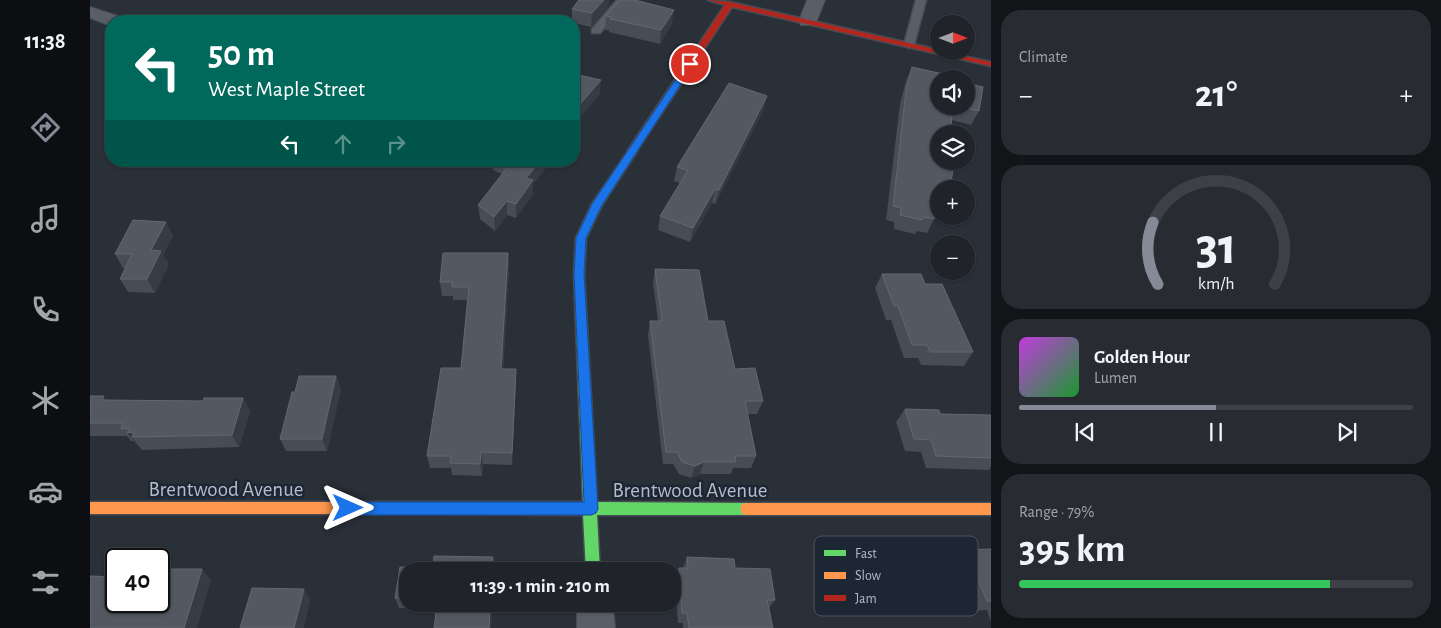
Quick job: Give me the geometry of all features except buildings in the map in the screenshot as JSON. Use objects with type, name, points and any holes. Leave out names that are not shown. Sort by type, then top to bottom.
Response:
[{"type":"street","points":[[712,0],[991,64]]},
{"type":"street","points":[[808,21],[816,0]]},
{"type":"street","points":[[593,562],[579,274],[581,238],[597,204],[730,4]]},
{"type":"street","points":[[90,12],[105,18]]},
{"type":"street","name":"Brentwood Avenue","points":[[90,508],[991,509]]},
{"type":"street","points":[[595,612],[596,628]]},
{"type":"lane","points":[[596,31],[622,0]]},
{"type":"lane","points":[[909,45],[921,0]]},
{"type":"traffic: fast","points":[[593,562],[579,274],[581,238],[597,204],[633,150]]},
{"type":"traffic: fast","points":[[453,508],[747,509]]},
{"type":"traffic: slow","points":[[90,508],[453,508]]},
{"type":"traffic: slow","points":[[747,509],[991,509]]},
{"type":"traffic: jam","points":[[712,0],[991,64]]},
{"type":"traffic: jam","points":[[633,150],[730,4]]},
{"type":"route","points":[[348,508],[591,509],[579,274],[581,238],[597,204],[690,64]]}]
